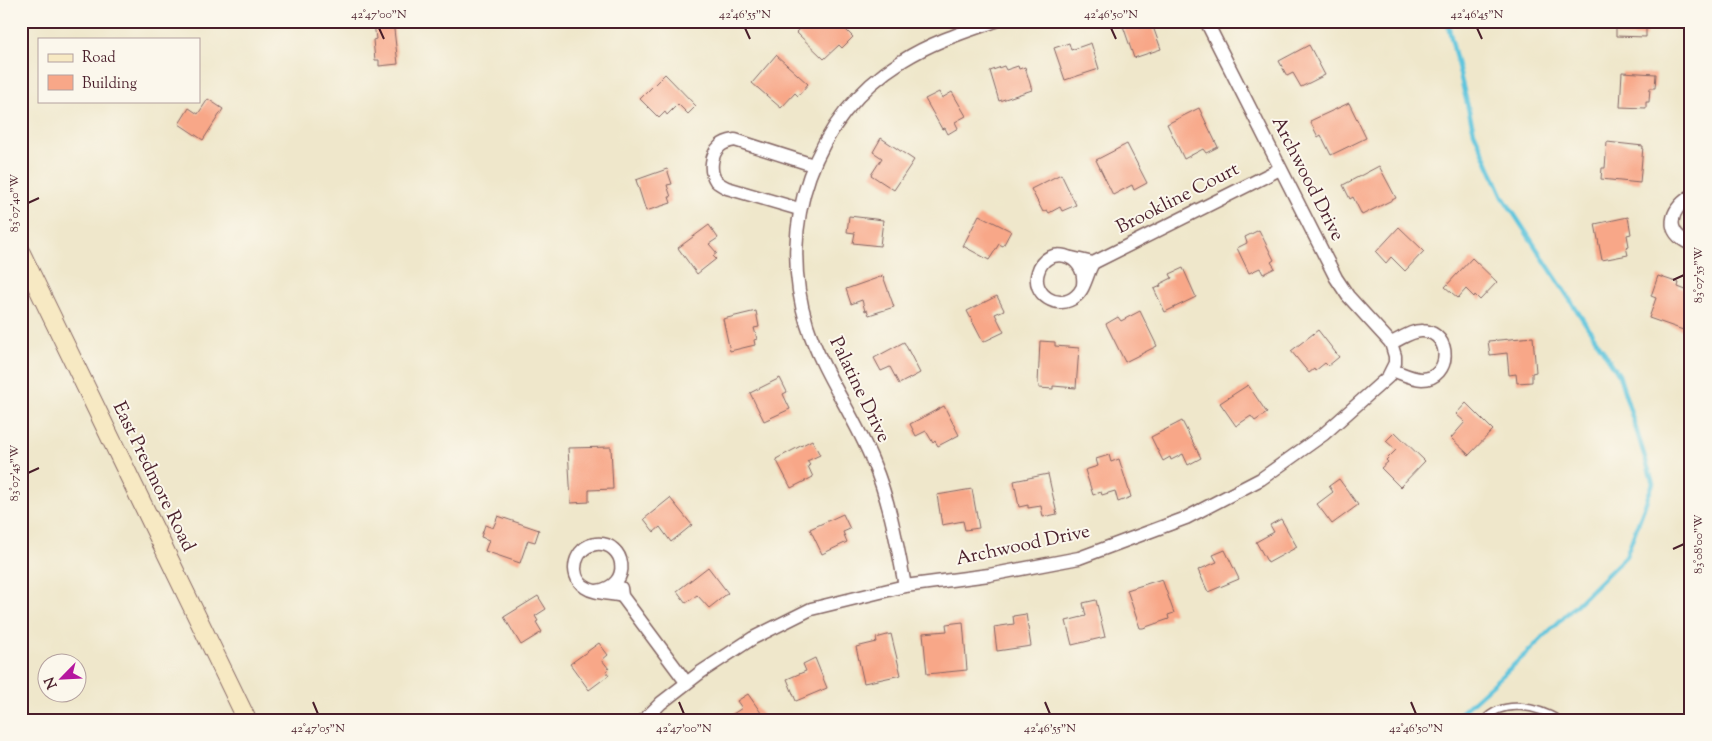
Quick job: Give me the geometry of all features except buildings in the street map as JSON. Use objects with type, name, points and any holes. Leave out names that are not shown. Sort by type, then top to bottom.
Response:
[{"type":"street","name":"Palatine Drive","points":[[905,586],[891,512],[873,461],[818,354],[800,297],[795,246],[799,209],[818,153],[846,110],[874,82],[902,61],[933,43],[996,21]]},
{"type":"street","name":"Archwood Drive","points":[[1206,21],[1336,278],[1348,296],[1391,343]]},
{"type":"street","points":[[799,209],[727,188],[717,182],[712,172],[711,163],[718,147],[726,142],[735,140],[813,165]]},
{"type":"street","name":"Brookline Court","points":[[1094,263],[1280,168]]},
{"type":"street","points":[[1691,196],[1680,204],[1672,216],[1676,234],[1681,240],[1691,244]]},
{"type":"street","name":"East Predmore Road","points":[[21,253],[247,720]]},
{"type":"street","points":[[1064,256],[1094,263],[1080,292],[1074,298],[1059,303],[1045,297],[1040,291],[1037,284],[1038,269],[1049,258],[1064,256]]},
{"type":"street","points":[[1072,258],[1082,270],[1083,286]]},
{"type":"street","points":[[1423,331],[1431,332],[1442,343],[1446,358],[1443,366],[1431,377],[1415,378],[1392,370],[1395,356],[1391,343],[1416,332],[1423,331]]},
{"type":"street","name":"Archwood Drive","points":[[644,720],[686,682],[752,638],[811,608],[905,586],[989,575],[1079,558],[1186,518],[1262,479],[1299,454],[1388,377],[1392,370]]},
{"type":"street","points":[[622,596],[583,586],[575,573],[574,565],[581,551],[595,544],[603,544],[616,552],[620,559],[622,596],[686,682]]},
{"type":"street","points":[[597,591],[612,587],[618,581],[621,574]]},
{"type":"lane","points":[[1484,720],[1493,712],[1512,707],[1539,709],[1560,720]]},
{"type":"waterway","points":[[1447,21],[1474,132],[1503,197],[1619,375],[1653,483],[1626,556],[1528,652],[1453,720]]}]
